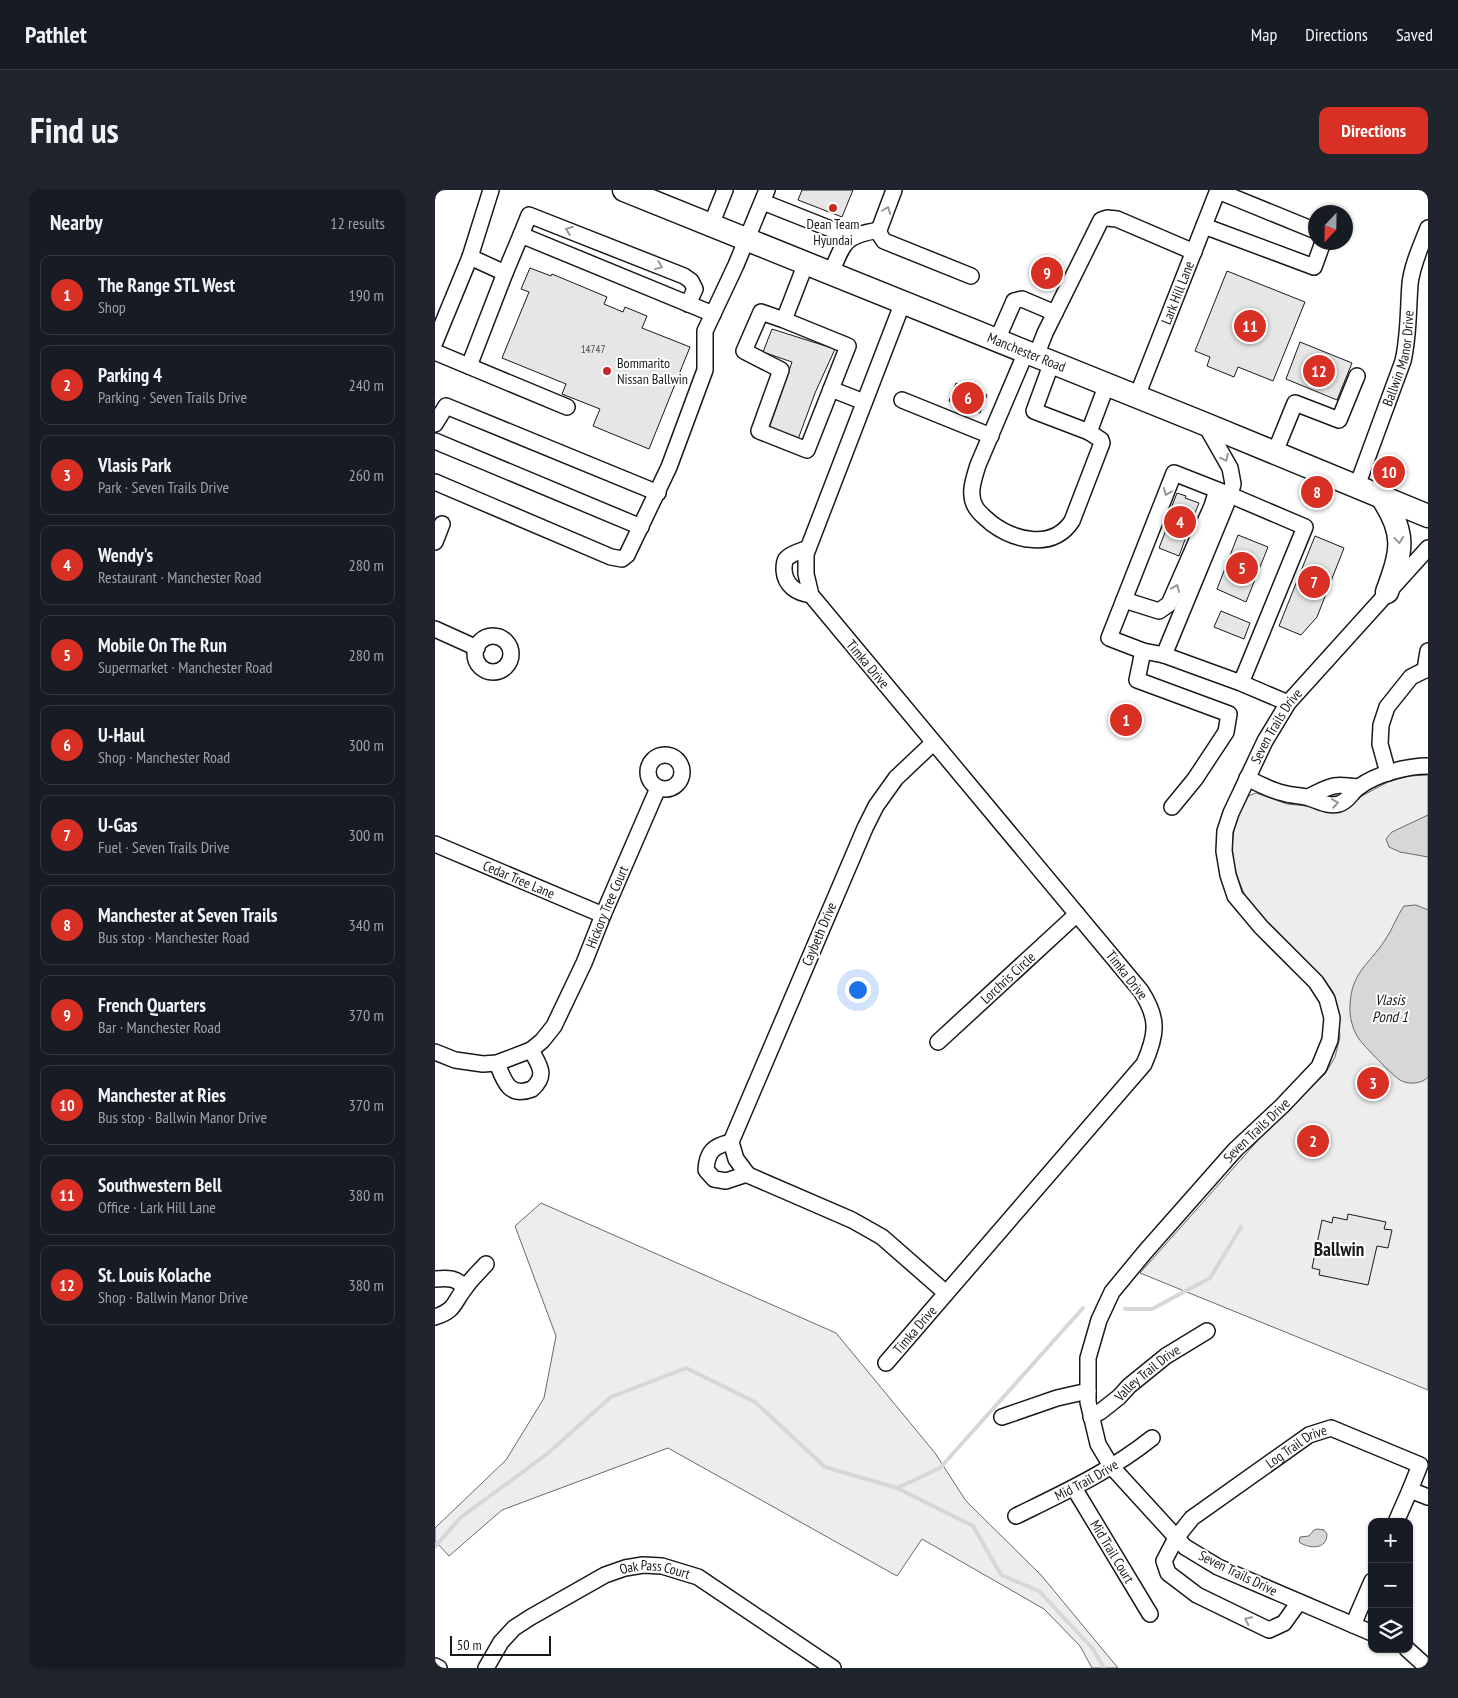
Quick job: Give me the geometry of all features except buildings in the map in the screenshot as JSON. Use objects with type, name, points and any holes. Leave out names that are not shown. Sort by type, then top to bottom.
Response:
[{"type":"highway","name":"Manchester Road","points":[[624,190],[1137,396],[1428,516]]},
{"type":"highway","points":[[1381,496],[1393,515],[1400,542],[1395,570],[1387,592]]},
{"type":"street","points":[[435,342],[469,257],[491,190]]},
{"type":"street","points":[[711,224],[725,190]]},
{"type":"street","points":[[894,190],[879,230],[884,241],[971,276]]},
{"type":"street","points":[[1218,191],[1308,228]]},
{"type":"street","name":"Lark Hill Lane","points":[[1137,396],[1218,191]]},
{"type":"street","points":[[435,482],[611,557],[622,559],[627,555],[669,467],[705,370],[705,331],[765,196],[851,237]]},
{"type":"street","points":[[469,366],[529,215],[684,276],[694,284],[695,289],[688,304]]},
{"type":"street","points":[[1038,356],[1034,411],[1089,432],[1101,440],[1102,443],[1072,521],[1067,528],[1053,538],[1033,540],[1018,537],[997,527],[985,518],[975,506],[972,496],[972,482],[991,436],[1038,356],[1055,313],[1101,220],[1107,218],[1117,219],[1193,252]]},
{"type":"street","points":[[1204,226],[1314,267],[1320,250]]},
{"type":"street","name":"Ballwin Manor Drive","points":[[1357,486],[1403,361],[1408,340],[1411,283],[1414,265],[1428,228]]},
{"type":"street","points":[[831,273],[840,251],[851,237],[879,230]]},
{"type":"street","points":[[521,236],[713,314]]},
{"type":"street","points":[[605,270],[614,248]]},
{"type":"street","points":[[469,257],[505,273]]},
{"type":"street","points":[[784,320],[806,263]]},
{"type":"street","points":[[997,340],[1014,302],[1018,299],[1055,313]]},
{"type":"street","name":"Timka Drive","points":[[886,1363],[1144,1064],[1154,1036],[1155,1021],[1151,1007],[1141,991],[811,595],[806,574],[806,554],[903,302]]},
{"type":"street","points":[[761,312],[784,320],[848,346],[807,450],[759,431],[781,370],[744,351],[761,312]]},
{"type":"street","points":[[435,352],[567,407]]},
{"type":"street","points":[[1275,452],[1295,403],[1339,420],[1357,376]]},
{"type":"street","points":[[1089,432],[1107,384]]},
{"type":"street","points":[[831,389],[863,402]]},
{"type":"street","points":[[902,400],[991,436]]},
{"type":"street","points":[[435,424],[446,406],[658,493]]},
{"type":"street","points":[[1124,600],[1159,611],[1169,604],[1212,506],[1223,492],[1233,484],[1230,468],[1205,424]]},
{"type":"street","points":[[435,441],[641,527]]},
{"type":"street","points":[[1241,682],[1305,527],[1174,473],[1109,638],[1143,651],[1164,655],[1241,682],[1288,703]]},
{"type":"street","points":[[1164,655],[1223,492]]},
{"type":"street","points":[[435,542],[442,524]]},
{"type":"street","name":"Timka Drive","points":[[808,548],[786,559],[783,567],[785,578],[792,588],[801,594],[811,595]]},
{"type":"street","name":"Seven Trails Drive","points":[[1368,1631],[1219,1567],[1185,1547],[1111,1466],[1098,1444],[1091,1417],[1088,1391],[1088,1358],[1099,1320],[1112,1292],[1235,1150],[1319,1068],[1330,1040],[1332,1018],[1327,999],[1316,982],[1261,927],[1235,896],[1223,851],[1225,831],[1231,813],[1265,741],[1288,703],[1428,548]]},
{"type":"street","points":[[435,629],[477,648]]},
{"type":"street","points":[[1143,651],[1137,680],[1229,714],[1226,732],[1195,779],[1172,807]]},
{"type":"street","points":[[1388,773],[1380,744],[1381,725],[1387,707],[1411,677],[1427,671],[1428,652]]},
{"type":"street","name":"Caybeth Drive","points":[[731,1142],[876,806],[895,778],[933,742]]},
{"type":"street","points":[[1247,778],[1282,793],[1308,797],[1330,805],[1347,800],[1358,787],[1388,773],[1428,766]]},
{"type":"street","name":"Hickory Tree Court","points":[[531,1050],[542,1041],[554,1026],[584,963],[603,914],[658,788]]},
{"type":"street","name":"Cedar Tree Lane","points":[[435,844],[603,914]]},
{"type":"street","name":"Lorchris Circle","points":[[938,1042],[1077,914]]},
{"type":"street","points":[[435,1052],[455,1060],[483,1064],[497,1063],[531,1050],[541,1072],[540,1078],[532,1089],[525,1091],[512,1089],[503,1079],[497,1063]]},
{"type":"street","points":[[747,1174],[726,1181],[714,1179],[707,1170],[707,1158],[713,1149],[731,1142],[736,1159],[747,1174],[852,1220],[882,1237],[946,1293]]},
{"type":"street","points":[[435,1317],[445,1314],[457,1304],[464,1289],[486,1264]]},
{"type":"street","points":[[435,1279],[456,1280],[464,1289]]},
{"type":"street","name":"Valley Trail Drive","points":[[1091,1417],[1119,1398],[1129,1386],[1166,1356],[1207,1331]]},
{"type":"street","points":[[1002,1417],[1057,1398],[1088,1391]]},
{"type":"street","name":"Log Trail Drive","points":[[1176,1538],[1192,1518],[1239,1484],[1309,1435],[1331,1428],[1420,1465],[1410,1490]]},
{"type":"street","name":"Mid Trail Drive","points":[[1016,1516],[1074,1488],[1129,1456],[1152,1438]]},
{"type":"street","name":"Mid Trail Court","points":[[1074,1488],[1150,1614]]},
{"type":"street","points":[[1399,1518],[1410,1490],[1428,1497]]},
{"type":"street","points":[[1176,1538],[1164,1561],[1168,1573],[1197,1595],[1269,1630],[1284,1624],[1299,1602]]},
{"type":"street","name":"Oak Pass Court","points":[[485,1668],[501,1642],[514,1628],[526,1620],[605,1575],[625,1568],[643,1565],[662,1566],[698,1578],[833,1668]]},
{"type":"street","points":[[1353,1625],[1368,1590]]},
{"type":"street","points":[[1411,1653],[1428,1668]]},
{"type":"street","points":[[435,1666],[439,1668]]},
{"type":"shaded area","points":[[1428,775],[1428,1390],[1140,1273],[1277,1119],[1325,1074],[1335,1057],[1340,1037],[1337,1004],[1333,992],[1320,974],[1260,915],[1245,896],[1234,867],[1232,844],[1235,823],[1242,806],[1248,796],[1256,793],[1287,804],[1317,807],[1358,798],[1388,782],[1409,776]]},
{"type":"shaded area","points":[[541,1203],[836,1333],[935,1453],[966,1501],[1041,1575],[1118,1668],[1092,1668],[1080,1646],[1044,1609],[922,1539],[897,1576],[668,1448],[502,1510],[449,1556],[435,1541],[435,1528],[506,1460],[544,1398],[556,1336],[515,1226]]},
{"type":"water","points":[[1428,815],[1428,857],[1400,852],[1389,847],[1386,839],[1392,832]]},
{"type":"water","name":"Vlasis Pond 1","points":[[1416,905],[1428,910],[1428,1077],[1422,1081],[1411,1083],[1403,1082],[1396,1077],[1362,1043],[1353,1028],[1350,1010],[1351,994],[1357,977],[1388,936],[1404,906]]},
{"type":"water","points":[[1317,1529],[1324,1530],[1327,1534],[1324,1543],[1317,1547],[1312,1547],[1299,1542],[1300,1537],[1309,1536]]},
{"type":"waterway","points":[[1125,1309],[1152,1309],[1210,1278],[1241,1227]]},
{"type":"waterway","points":[[435,1547],[460,1518],[547,1454],[611,1397],[686,1368],[755,1402],[825,1467],[897,1488],[940,1468],[1083,1308]]},
{"type":"waterway","points":[[897,1488],[973,1526],[1001,1575],[1039,1591],[1093,1649],[1104,1668]]},
{"type":"place","name":"Dean Team Hyundai","points":[[833,208]]},
{"type":"place","name":"French Quarters","points":[[1047,273]]},
{"type":"place","name":"Southwestern Bell","points":[[1250,326]]},
{"type":"place","name":"Bommarito Nissan Ballwin","points":[[607,371]]},
{"type":"place","name":"St. Louis Kolache","points":[[1319,371]]},
{"type":"place","name":"U-Haul","points":[[968,398]]},
{"type":"place","name":"Manchester at Ries","points":[[1389,472]]},
{"type":"place","name":"Manchester at Seven Trails","points":[[1317,492]]},
{"type":"place","name":"Wendy's","points":[[1180,522]]},
{"type":"place","name":"Mobile On The Run","points":[[1242,568]]},
{"type":"place","name":"U-Gas","points":[[1314,582]]},
{"type":"place","name":"The Range STL West","points":[[1126,720]]},
{"type":"place","name":"Vlasis Park","points":[[1373,1083]]},
{"type":"place","name":"Parking 4","points":[[1313,1141]]},
{"type":"district","name":"Ballwin","points":[[1339,1249]]}]
